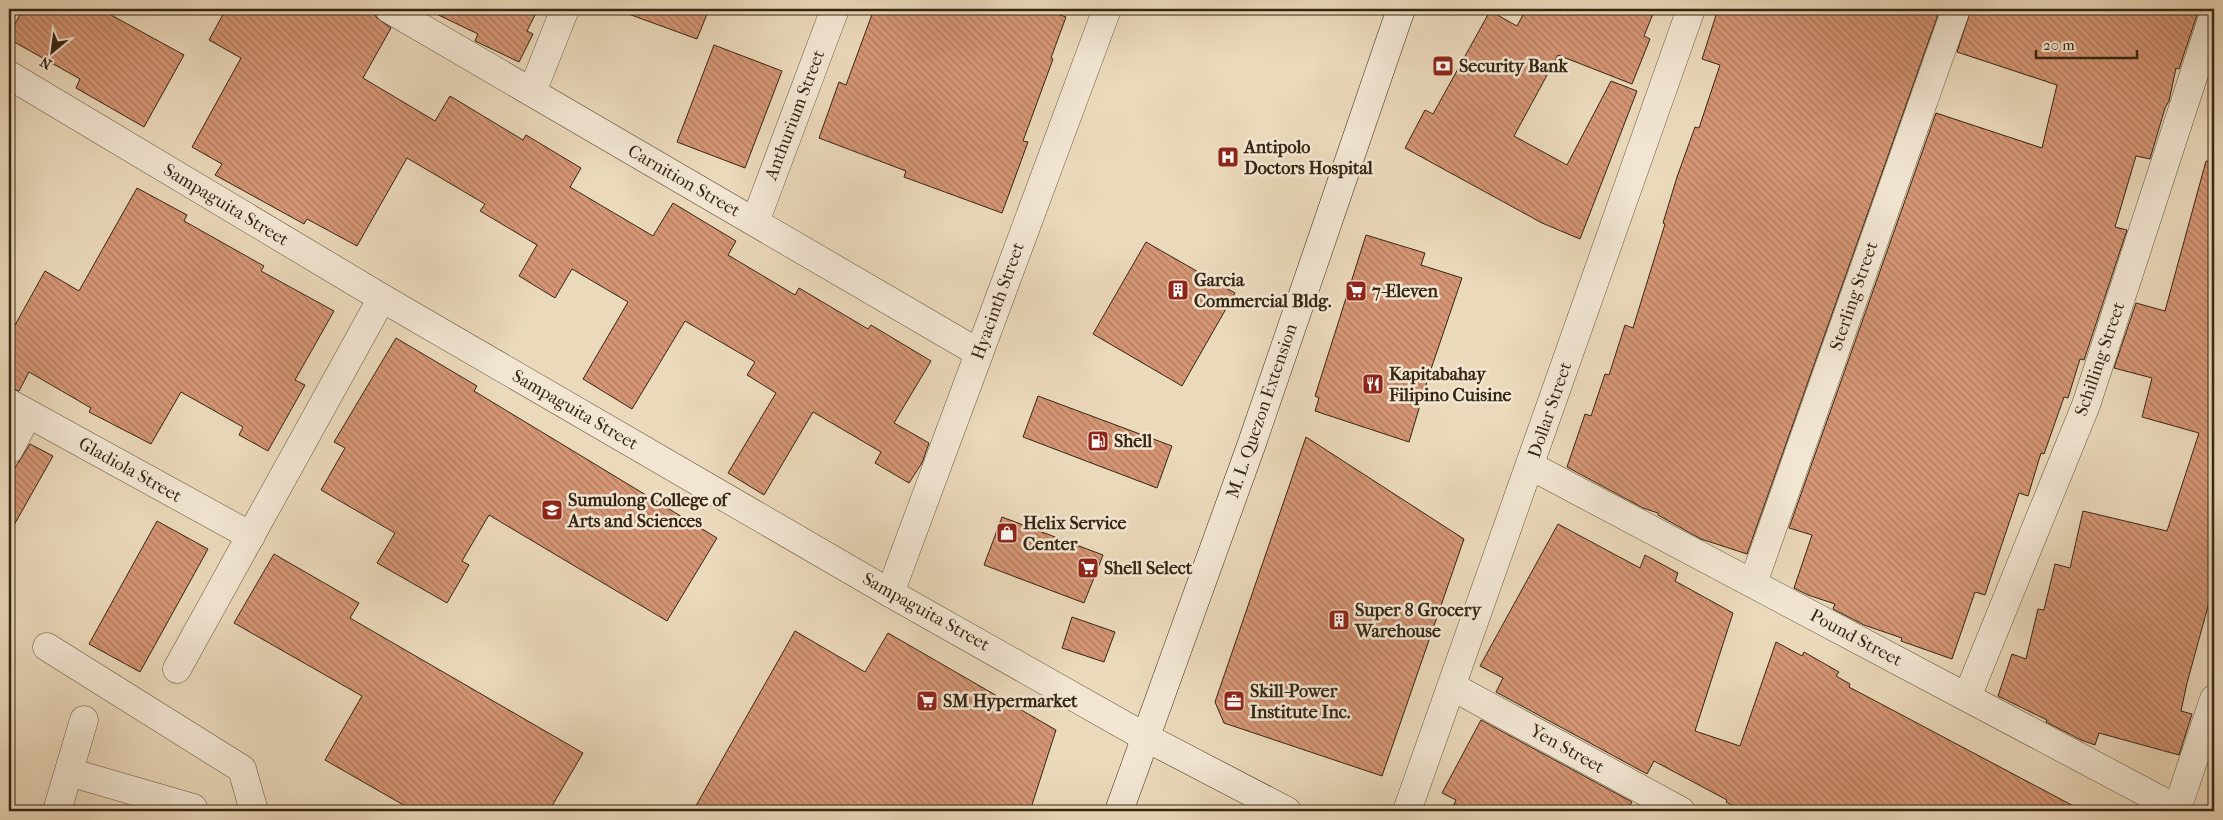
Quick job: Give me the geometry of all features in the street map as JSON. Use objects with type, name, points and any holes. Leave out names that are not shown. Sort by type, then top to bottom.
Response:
[{"type":"street","name":"Carnition Street","points":[[389,9],[979,353]]},
{"type":"street","points":[[532,92],[565,9]]},
{"type":"street","name":"Anthurium Street","points":[[755,222],[835,9]]},
{"type":"street","name":"Hyacinth Street","points":[[890,593],[1106,9]]},
{"type":"street","name":"M. L. Quezon Extension","points":[[1119,811],[1248,454],[1401,9]]},
{"type":"street","name":"Dollar Street","points":[[1408,811],[1691,9]]},
{"type":"street","name":"Sterling Street","points":[[1752,583],[1956,9]]},
{"type":"street","name":"Schilling Street","points":[[1967,697],[2086,405],[2214,13]]},
{"type":"street","name":"Sampaguita Street","points":[[9,75],[382,298],[890,593],[1145,736],[1287,811]]},
{"type":"street","points":[[177,670],[382,298]]},
{"type":"street","points":[[9,450],[18,408]]},
{"type":"street","name":"Gladiola Street","points":[[18,408],[251,536]]},
{"type":"street","name":"Pound Street","points":[[1531,466],[2179,810]]},
{"type":"street","points":[[47,647],[242,769],[254,811]]},
{"type":"street","name":"Yen Street","points":[[1453,687],[1681,811]]},
{"type":"street","points":[[2179,810],[2214,699]]},
{"type":"street","points":[[57,811],[84,720]]},
{"type":"street","points":[[69,772],[193,808]]},
{"type":"building","points":[[23,9],[100,9],[184,55],[144,127],[76,88],[80,79],[9,39],[9,35]]},
{"type":"building","points":[[226,9],[373,9],[376,17],[391,28],[363,78],[435,121],[450,96],[523,140],[526,135],[581,168],[570,187],[653,236],[673,203],[736,241],[728,255],[795,295],[799,288],[868,329],[871,325],[931,361],[894,423],[929,443],[922,463],[909,483],[875,463],[881,452],[813,412],[764,495],[728,473],[776,393],[747,375],[755,362],[685,321],[632,409],[583,379],[628,302],[572,269],[555,298],[519,276],[537,245],[480,211],[485,204],[407,158],[357,246],[307,219],[304,224],[215,175],[222,164],[192,147],[241,58],[209,40]]},
{"type":"building","points":[[426,9],[538,9],[527,31],[533,34],[519,62],[475,41],[478,34]]},
{"type":"building","points":[[623,9],[709,9],[697,39],[623,12]]},
{"type":"building","points":[[874,9],[1043,9],[1066,17],[1023,141],[1028,142],[1002,213],[904,177],[906,171],[819,138],[839,82],[846,85]]},
{"type":"building","points":[[1526,9],[1655,9],[1644,36],[1650,39],[1632,84],[1558,55],[1514,136],[1567,165],[1611,81],[1637,91],[1580,239],[1542,223],[1405,148],[1425,110],[1433,114],[1490,11],[1517,26]]},
{"type":"building","points":[[1718,9],[1940,9],[1747,554],[1701,539],[1658,515],[1658,513],[1643,508],[1567,467],[1585,414],[1591,416],[1605,374],[1609,375],[1625,325],[1633,328],[1665,224],[1663,223],[1677,177],[1695,127],[1699,128],[1720,65],[1702,59]]},
{"type":"building","points":[[1971,9],[2199,9],[2179,69],[2176,68],[2169,101],[2165,108],[2150,159],[2136,156],[2115,227],[2127,230],[2084,360],[2080,359],[2068,398],[2064,397],[2044,454],[2041,453],[2028,496],[2019,493],[1985,595],[1975,592],[1952,659],[1901,641],[1902,638],[1864,625],[1833,609],[1835,604],[1794,588],[1812,535],[1789,528],[1936,113],[2042,148],[2057,85],[1957,52]]},
{"type":"building","points":[[714,45],[782,71],[745,168],[677,142]]},
{"type":"building","points":[[2206,161],[2214,162],[2214,601],[2210,599],[2187,683],[2181,711],[2192,714],[2179,755],[2099,733],[2095,745],[2081,740],[2046,722],[2047,720],[1998,696],[2012,654],[2026,659],[2038,609],[2044,610],[2055,564],[2070,568],[2083,511],[2167,531],[2199,433],[2142,417],[2152,378],[2114,368],[2136,303],[2165,311]]},
{"type":"building","points":[[137,188],[187,215],[184,221],[264,266],[261,271],[334,311],[295,380],[305,385],[268,451],[239,435],[243,427],[181,392],[151,444],[89,412],[91,408],[29,372],[19,391],[9,387],[9,336],[45,271],[79,291]]},
{"type":"building","points":[[1366,235],[1425,253],[1421,265],[1462,278],[1430,372],[1409,442],[1315,411],[1319,398],[1315,396]]},
{"type":"building","points":[[1146,242],[1235,293],[1182,386],[1093,334]]},
{"type":"building","points":[[396,338],[477,386],[474,391],[717,538],[667,621],[489,515],[462,561],[469,565],[447,603],[377,563],[395,533],[321,490],[345,448],[334,442]]},
{"type":"building","name":"Shell","points":[[1038,396],[1172,446],[1157,488],[1023,437]]},
{"type":"building","name":"Super 8 Grocery Warehouse","points":[[1306,437],[1464,539],[1382,776],[1224,723],[1215,702]]},
{"type":"building","points":[[30,444],[53,456],[9,534],[9,477]]},
{"type":"building","points":[[1002,517],[1103,555],[1084,603],[984,565]]},
{"type":"building","points":[[157,521],[208,549],[140,672],[89,644]]},
{"type":"building","points":[[1558,524],[1640,568],[1645,555],[1678,573],[1675,581],[1733,613],[1695,731],[1740,746],[1776,642],[1802,656],[1804,652],[1839,672],[1836,676],[1850,684],[1849,687],[2083,811],[1743,811],[1726,802],[1727,800],[1654,761],[1647,774],[1496,692],[1503,678],[1480,666]]},
{"type":"building","points":[[274,554],[359,603],[350,618],[583,753],[549,811],[414,811],[325,760],[362,696],[234,623]]},
{"type":"building","points":[[1072,617],[1115,632],[1104,662],[1062,648]]},
{"type":"building","name":"SM Hypermarket","points":[[795,631],[865,672],[888,633],[1056,730],[1030,811],[693,811]]},
{"type":"building","points":[[1481,720],[1632,802],[1627,811],[1451,811],[1456,800],[1442,793]]},
{"type":"place","name":"Security Bank","points":[[1443,66]]},
{"type":"place","name":"Antipolo Doctors Hospital","points":[[1228,157]]},
{"type":"place","name":"Garcia Commercial Bldg.","points":[[1178,290]]},
{"type":"place","name":"7-Eleven","points":[[1356,291]]},
{"type":"place","name":"Kapitabahay Filipino Cuisine","points":[[1373,384]]},
{"type":"place","name":"Shell","points":[[1098,441]]},
{"type":"place","name":"Sumulong College of Arts and Sciences","points":[[552,510]]},
{"type":"place","name":"Helix Service Center","points":[[1007,533]]},
{"type":"place","name":"Shell Select","points":[[1088,568]]},
{"type":"place","name":"Super 8 Grocery Warehouse","points":[[1339,620]]},
{"type":"place","name":"SM Hypermarket","points":[[927,701]]},
{"type":"place","name":"Skill-Power Institute Inc.","points":[[1234,701]]}]
